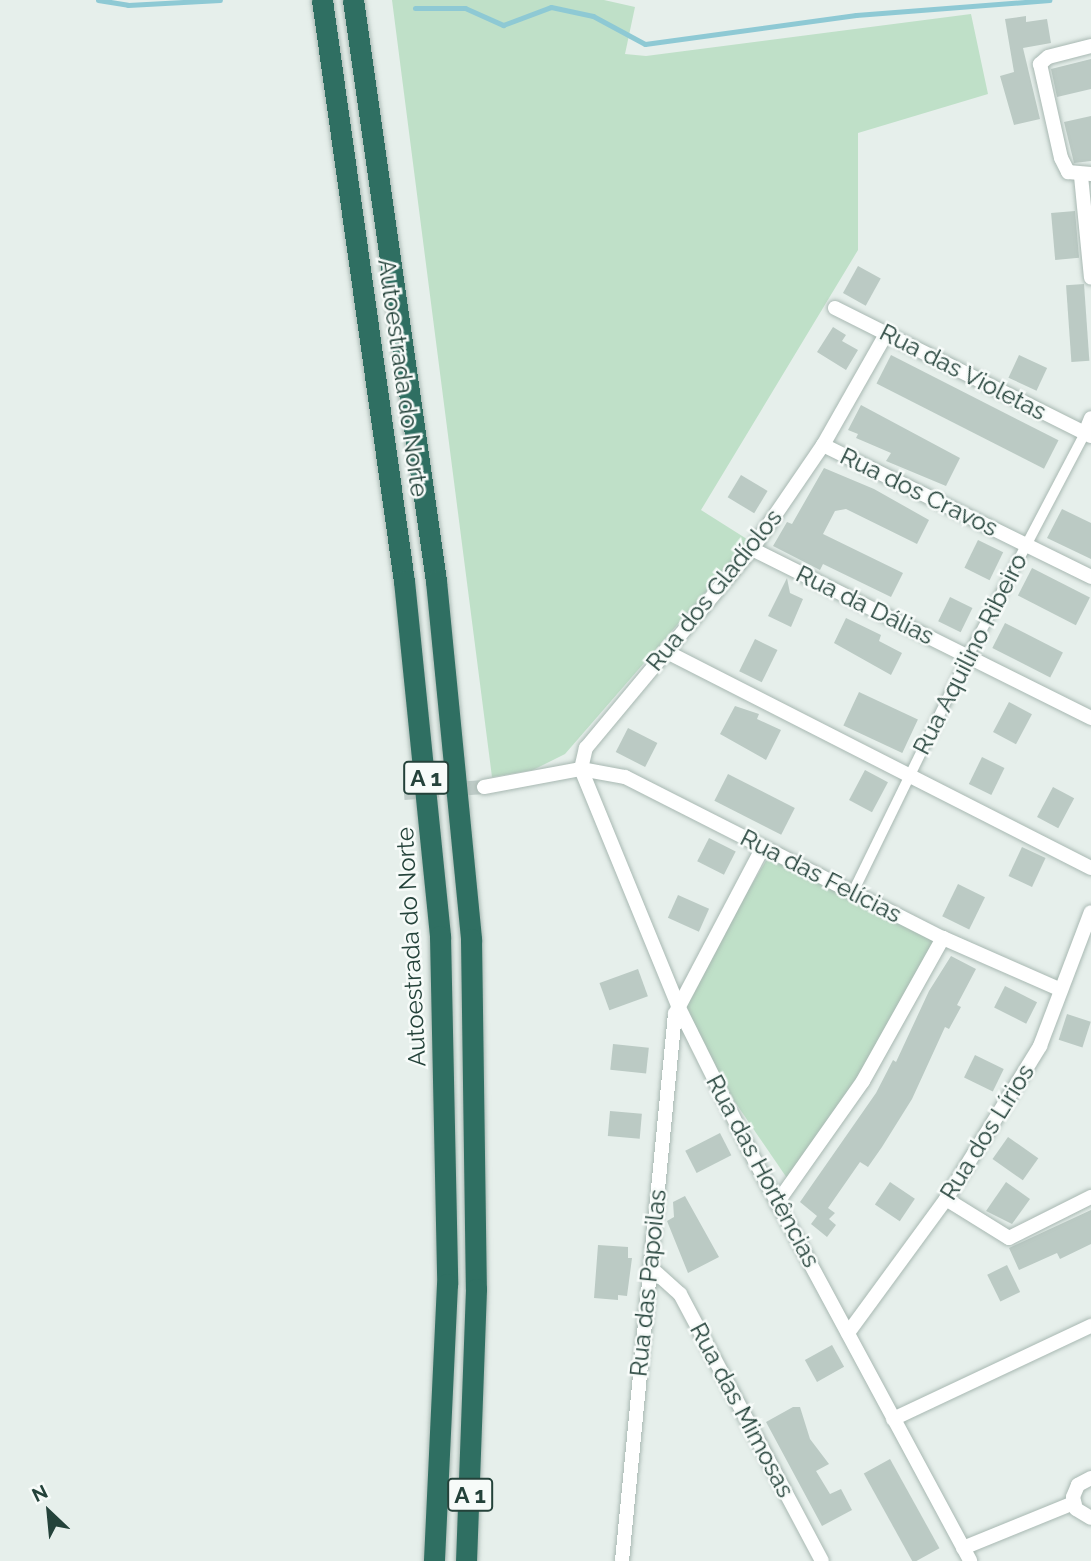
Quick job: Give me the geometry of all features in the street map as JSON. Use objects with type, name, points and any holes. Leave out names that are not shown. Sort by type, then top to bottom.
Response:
[{"type":"highway","name":"Autoestrada do Norte","points":[[322,0],[404,581],[440,936],[447,1283],[434,1561]]},
{"type":"highway","name":"Autoestrada do Norte","points":[[353,0],[436,581],[471,939],[476,1289],[466,1561]]},
{"type":"street","points":[[1091,47],[1048,57],[1040,64],[1061,158],[1068,172],[1086,175],[1091,278]]},
{"type":"street","name":"Rua das Violetas","points":[[835,308],[1088,434]]},
{"type":"street","name":"Rua dos Gladíolos","points":[[581,769],[586,748],[752,549],[823,445],[886,334]]},
{"type":"street","name":"Rua Aquilino Ribeiro","points":[[853,892],[968,656],[1025,545],[1088,434],[1091,418]]},
{"type":"street","name":"Rua dos Cravos","points":[[823,445],[1091,577]]},
{"type":"street","name":"Rua da Dálias","points":[[752,549],[1091,718]]},
{"type":"street","points":[[665,651],[1091,868]]},
{"type":"street","points":[[484,787],[581,769]]},
{"type":"street","name":"Rua das Felícias","points":[[581,769],[625,777],[943,937],[1059,989]]},
{"type":"street","name":"Rua das Hortências","points":[[581,769],[678,1006],[777,1203],[967,1555]]},
{"type":"street","points":[[678,1006],[762,847]]},
{"type":"street","name":"Rua dos Lírios","points":[[848,1333],[946,1199],[1040,1046],[1059,989],[1091,912]]},
{"type":"street","points":[[777,1203],[863,1081],[943,937]]},
{"type":"street","name":"Rua das Papoilas","points":[[622,1561],[678,1006]]},
{"type":"street","points":[[946,1199],[1009,1238],[1091,1197]]},
{"type":"street","name":"Rua das Mimosas","points":[[651,1268],[680,1294],[822,1561]]},
{"type":"street","points":[[893,1419],[1091,1326]]},
{"type":"street","points":[[1091,1478],[1078,1485],[1074,1503],[1081,1514],[1091,1518]]},
{"type":"street","points":[[967,1555],[1074,1503]]},
{"type":"green space","points":[[392,0],[604,0],[635,7],[625,54],[646,56],[971,14],[988,94],[858,133],[858,250],[701,510],[750,541],[565,754],[533,770],[492,777]]},
{"type":"green space","points":[[770,854],[943,938],[791,1184],[675,1014]]},
{"type":"building","points":[[1026,16],[1026,22],[1047,19],[1051,43],[1023,48],[1040,119],[1014,125],[1000,76],[1014,72],[1005,19]]},
{"type":"building","points":[[1091,59],[1091,89],[1057,97],[1051,69]]},
{"type":"building","points":[[1091,116],[1091,161],[1074,163],[1064,122]]},
{"type":"building","points":[[1075,211],[1079,258],[1055,260],[1051,213]]},
{"type":"building","points":[[858,266],[881,279],[866,306],[843,293]]},
{"type":"building","points":[[1084,284],[1089,361],[1071,362],[1066,285]]},
{"type":"building","points":[[833,327],[846,335],[842,341],[858,350],[846,370],[817,352]]},
{"type":"building","points":[[891,355],[1059,440],[1044,469],[876,384]]},
{"type":"building","points":[[1019,355],[1047,368],[1037,391],[1008,378]]},
{"type":"building","points":[[861,405],[960,458],[946,486],[886,461],[891,453],[856,438],[858,434],[848,430]]},
{"type":"building","points":[[824,468],[874,489],[929,520],[917,544],[846,509],[835,511],[823,534],[903,573],[891,597],[823,564],[820,570],[773,546],[787,522],[792,524]]},
{"type":"building","points":[[741,475],[768,491],[754,513],[728,497]]},
{"type":"building","points":[[1062,509],[1091,523],[1091,559],[1047,538]]},
{"type":"building","points":[[978,540],[1003,552],[990,580],[964,568]]},
{"type":"building","points":[[1032,568],[1090,598],[1076,625],[1018,596]]},
{"type":"building","points":[[787,578],[790,593],[803,599],[791,627],[768,616]]},
{"type":"building","points":[[950,597],[972,608],[961,632],[938,621]]},
{"type":"building","points":[[846,618],[881,635],[879,641],[902,653],[891,675],[834,643]]},
{"type":"building","points":[[1005,623],[1063,653],[1050,677],[992,648]]},
{"type":"building","points":[[755,639],[777,650],[762,682],[739,671]]},
{"type":"building","points":[[859,692],[918,719],[902,753],[843,726]]},
{"type":"building","points":[[1009,702],[1032,714],[1016,744],[993,732]]},
{"type":"building","points":[[735,706],[759,714],[757,719],[781,730],[766,760],[720,734]]},
{"type":"building","points":[[628,728],[657,743],[645,767],[616,752]]},
{"type":"building","points":[[982,757],[1004,768],[991,795],[969,784]]},
{"type":"building","points":[[865,770],[888,782],[872,812],[849,800]]},
{"type":"building","points":[[728,774],[795,808],[781,835],[714,801]]},
{"type":"building","points":[[1053,787],[1074,798],[1058,828],[1037,817]]},
{"type":"building","points":[[709,838],[736,852],[724,875],[697,861]]},
{"type":"building","points":[[1022,847],[1046,858],[1032,887],[1008,876]]},
{"type":"building","points":[[958,884],[985,897],[969,930],[942,916]]},
{"type":"building","points":[[678,895],[709,909],[699,932],[668,918]]},
{"type":"building","points":[[951,956],[976,969],[957,1005],[961,1007],[949,1029],[945,1027],[912,1099],[882,1147],[868,1167],[860,1162],[828,1208],[835,1213],[829,1219],[836,1225],[827,1237],[811,1224],[817,1216],[800,1202],[876,1093],[893,1060],[896,1062],[929,991]]},
{"type":"building","points":[[638,969],[648,996],[609,1010],[599,983]]},
{"type":"building","points":[[1005,986],[1037,1002],[1026,1024],[994,1007]]},
{"type":"building","points":[[1067,1014],[1091,1022],[1082,1047],[1059,1040]]},
{"type":"building","points":[[613,1044],[649,1048],[646,1074],[610,1070]]},
{"type":"building","points":[[975,1055],[1004,1069],[993,1091],[964,1077]]},
{"type":"building","points":[[610,1111],[642,1114],[640,1139],[608,1136]]},
{"type":"building","points":[[720,1133],[731,1155],[697,1173],[685,1151]]},
{"type":"building","points":[[1008,1137],[1038,1158],[1023,1180],[993,1159]]},
{"type":"building","points":[[890,1182],[915,1199],[900,1221],[875,1204]]},
{"type":"building","points":[[1006,1182],[1030,1199],[1012,1224],[986,1211]]},
{"type":"building","points":[[685,1196],[719,1257],[688,1273],[667,1221],[674,1217],[673,1202]]},
{"type":"building","points":[[1091,1210],[1091,1244],[1060,1259],[1057,1253],[1019,1270],[1009,1248]]},
{"type":"building","points":[[598,1245],[628,1247],[628,1258],[632,1258],[627,1296],[618,1295],[618,1300],[594,1298]]},
{"type":"building","points":[[1007,1265],[1020,1292],[1000,1302],[987,1275]]},
{"type":"building","points":[[832,1345],[844,1367],[817,1382],[805,1360]]},
{"type":"building","points":[[793,1407],[800,1407],[810,1439],[829,1464],[816,1471],[830,1494],[841,1489],[852,1510],[822,1526],[766,1422]]},
{"type":"building","points":[[890,1459],[939,1548],[912,1561],[864,1474]]},
{"type":"waterway","points":[[98,0],[128,5],[220,0]]},
{"type":"waterway","points":[[415,8],[465,8],[503,25],[551,7],[593,16],[645,44],[856,15],[1049,0]]},
{"type":"tunnel","points":[[404,793],[484,787]]}]
